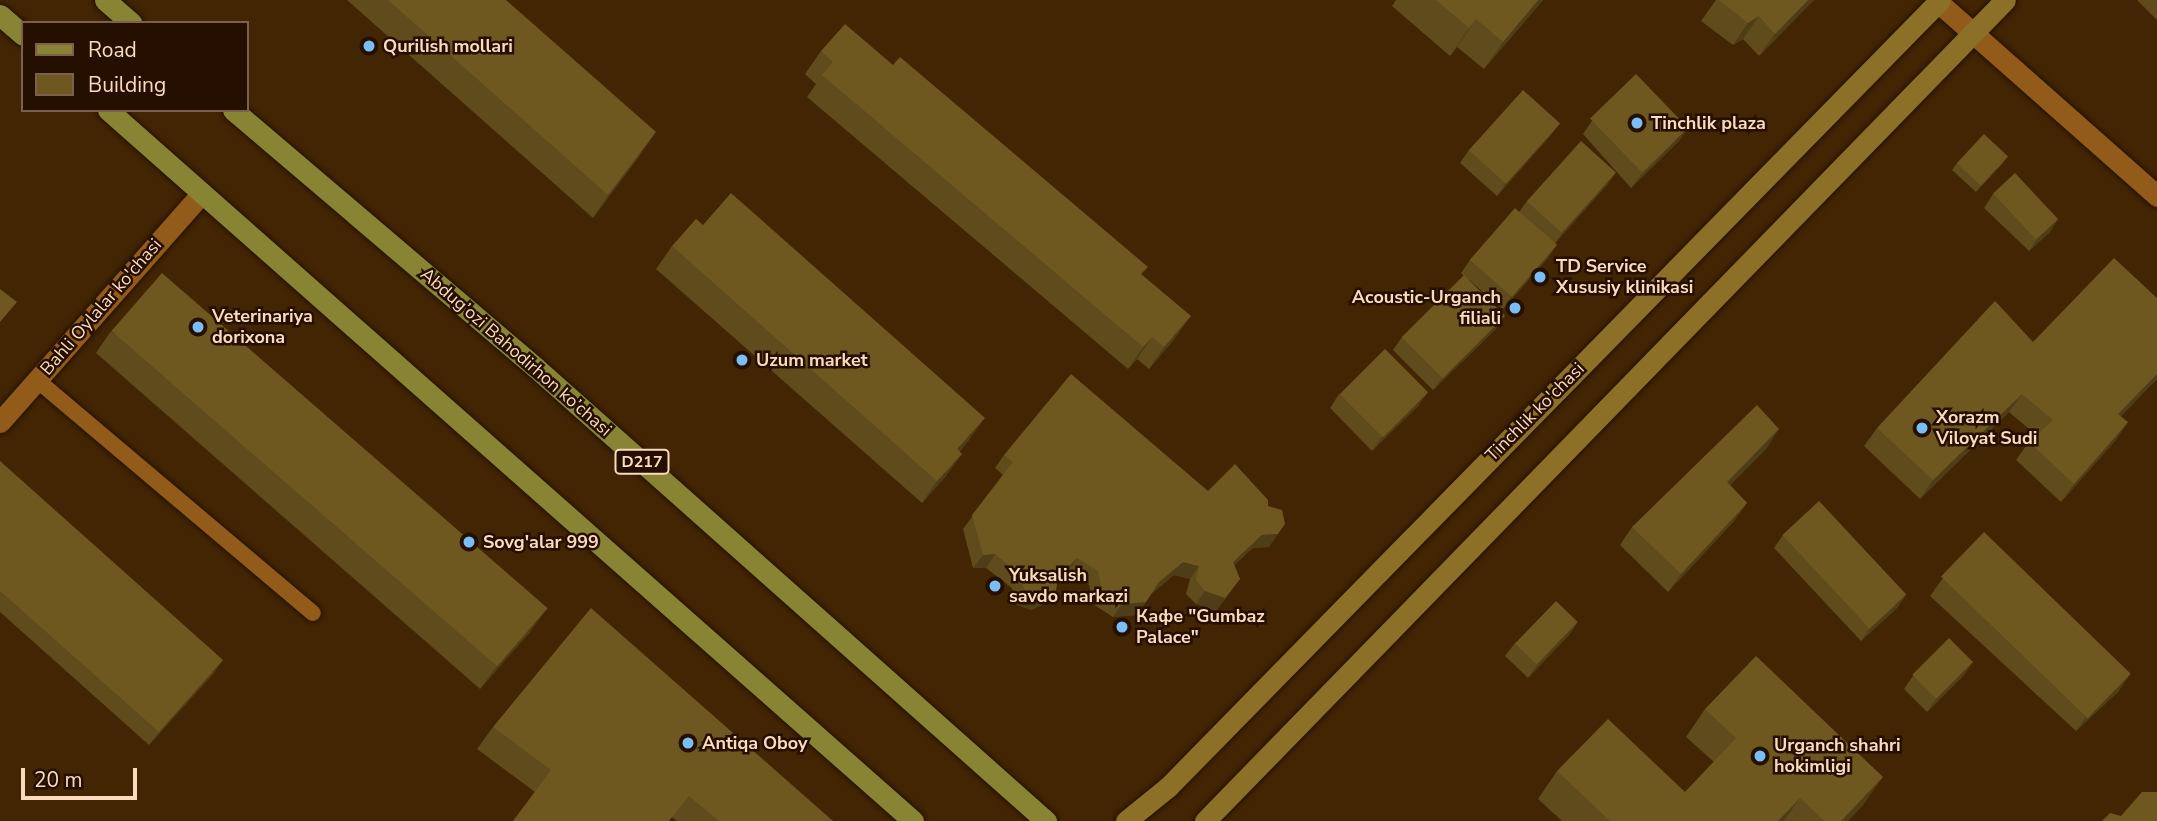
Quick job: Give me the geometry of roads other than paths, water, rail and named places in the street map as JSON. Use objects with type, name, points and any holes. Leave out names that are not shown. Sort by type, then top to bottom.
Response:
[{"type":"main road","points":[[105,0],[129,21]]},
{"type":"main road","points":[[1205,821],[2005,0]]},
{"type":"main road","name":"Tinchlik ko'chasi","points":[[1126,821],[1168,787],[1939,1]]},
{"type":"main road","points":[[0,15],[21,33]]},
{"type":"main road","points":[[110,112],[913,821]]},
{"type":"main road","name":"Abdug’ozi Bahodirhon ko’chasi","points":[[235,112],[536,367],[1046,821]]},
{"type":"street","points":[[1939,1],[1971,34],[2157,196]]},
{"type":"street","name":"Bahli Oylalar ko'chasi","points":[[0,422],[202,193]]},
{"type":"lane","points":[[37,380],[313,613]]},
{"type":"place","name":"Qurilish mollari","points":[[369,46]]},
{"type":"place","name":"Tinchlik plaza","points":[[1637,123]]},
{"type":"place","name":"TD Service Xususiy klinikasi","points":[[1540,277]]},
{"type":"place","name":"Acoustic-Urganch filiali","points":[[1515,308]]},
{"type":"place","name":"Veterinariya dorixona","points":[[198,327]]},
{"type":"place","name":"Uzum market","points":[[742,360]]},
{"type":"place","name":"Xorazm Viloyat Sudi","points":[[1922,428]]},
{"type":"place","name":"Sovg'alar 999","points":[[469,542]]},
{"type":"place","name":"Yuksalish savdo markazi","points":[[995,586]]},
{"type":"place","name":"Кафе \"Gumbaz Palace\"","points":[[1122,627]]},
{"type":"place","name":"Antiqa Oboy","points":[[688,743]]},
{"type":"place","name":"Urganch shahri hokimligi","points":[[1760,756]]}]
